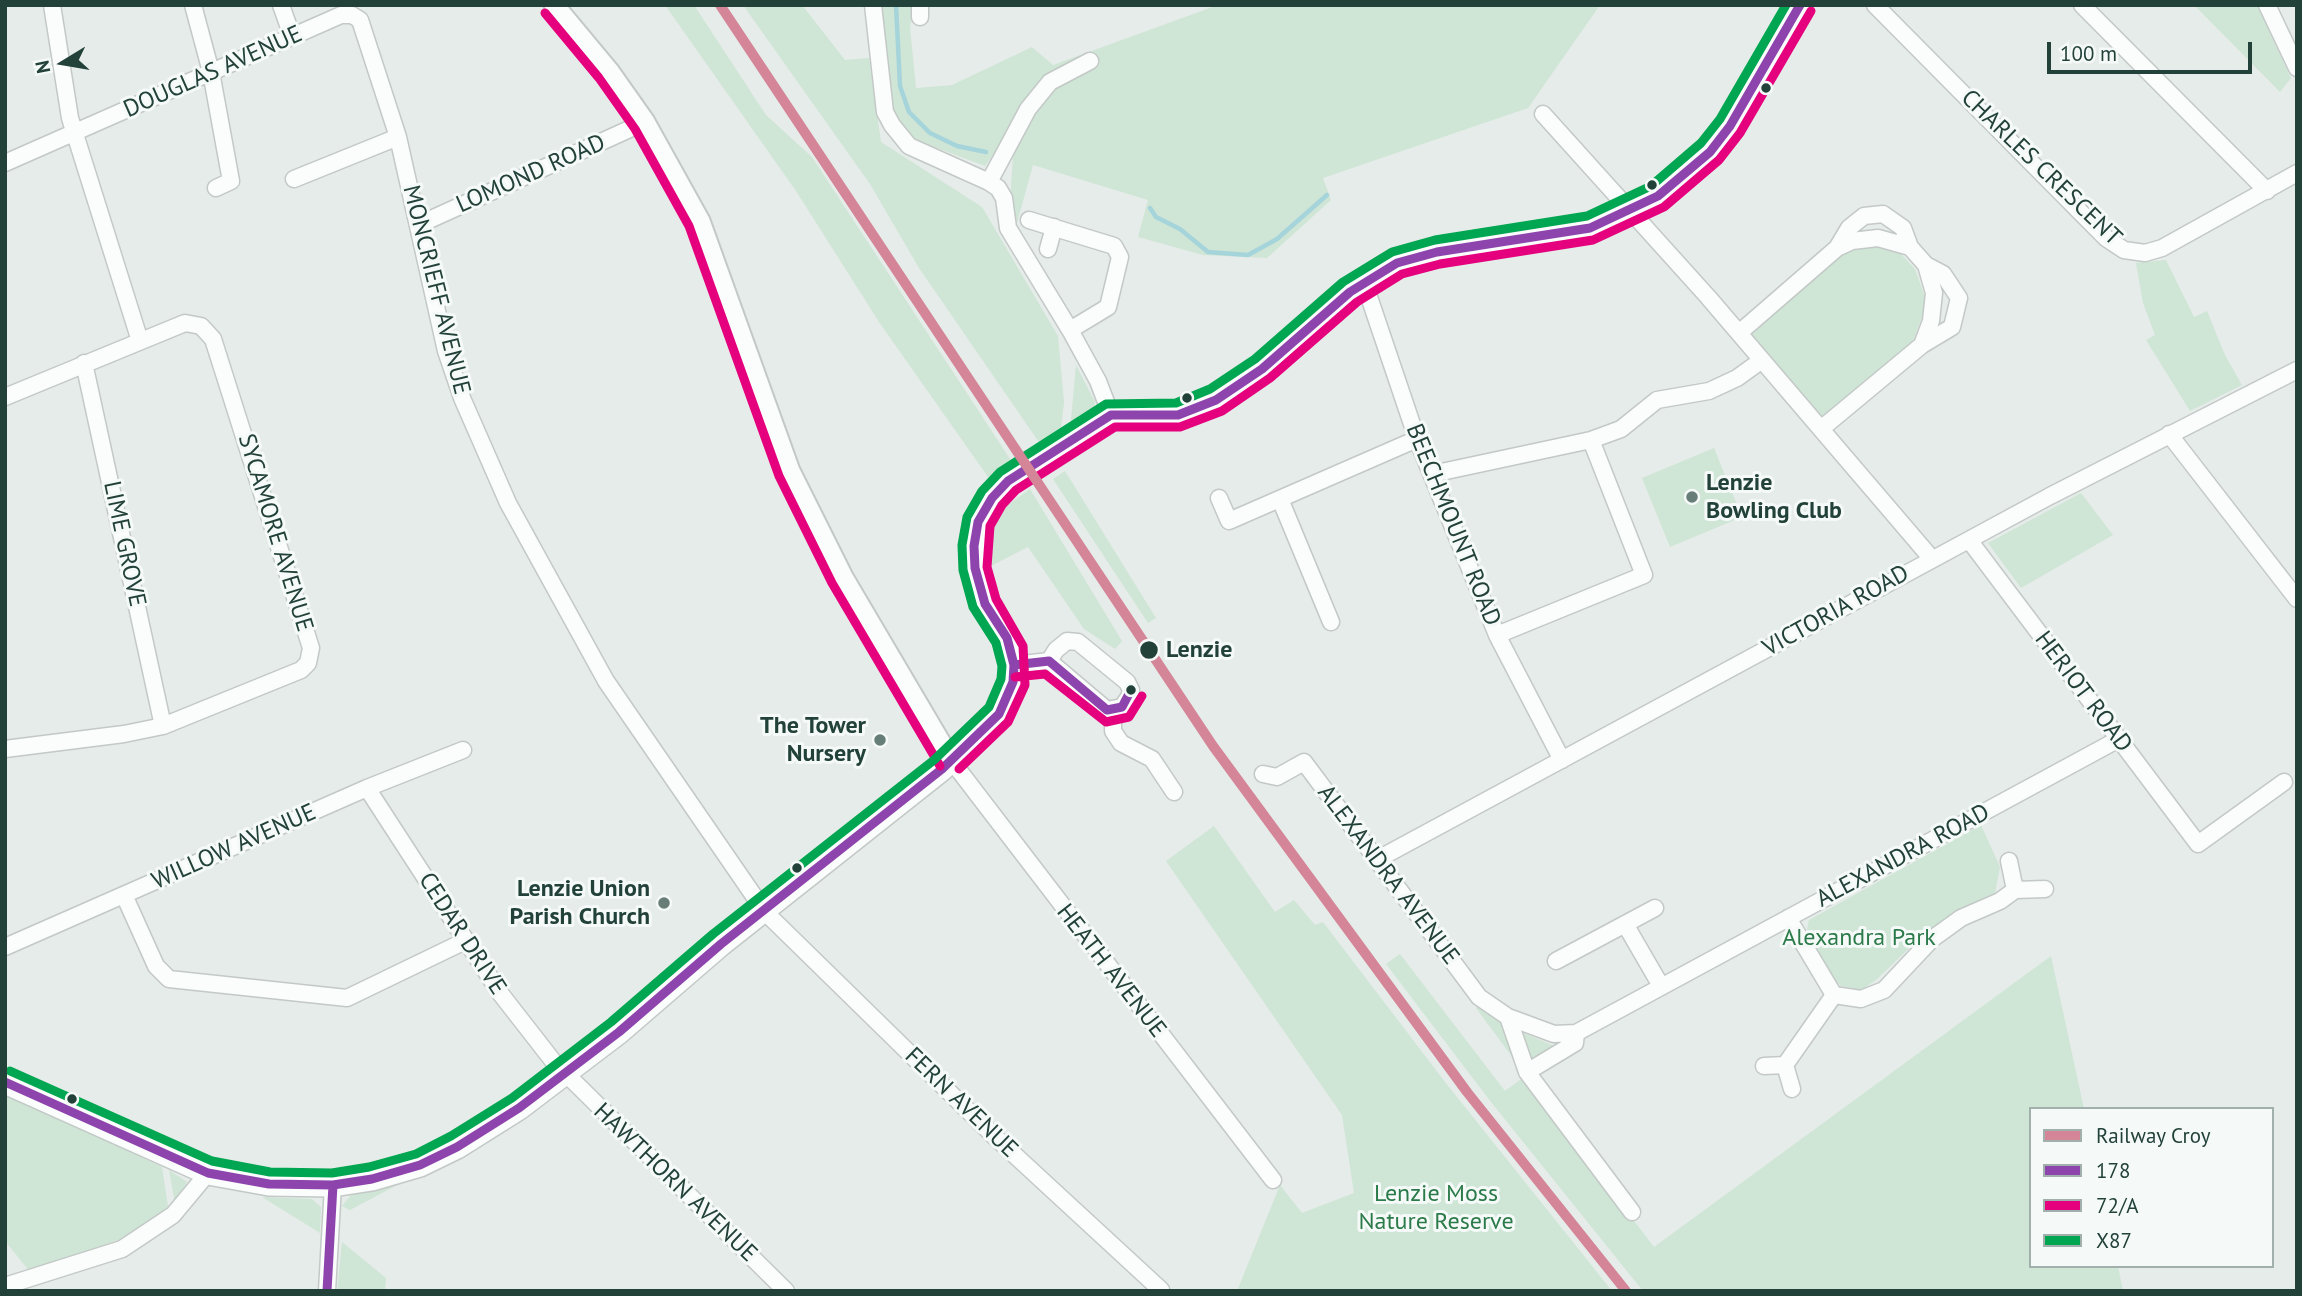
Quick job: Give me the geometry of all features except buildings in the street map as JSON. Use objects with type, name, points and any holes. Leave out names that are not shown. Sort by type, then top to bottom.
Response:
[{"type":"main road","points":[[5,1082],[208,1173],[269,1184],[333,1185],[372,1179],[420,1165],[457,1147],[519,1108],[565,1074],[721,944],[765,912],[951,760],[999,714],[1013,682],[1014,665],[1007,638],[985,604],[975,568],[978,522],[992,498],[1008,481],[1111,415],[1178,415],[1216,400],[1262,369],[1364,282],[1397,263],[1437,252],[1590,228],[1632,211],[1658,196],[1710,152],[1731,125],[1800,5]]},
{"type":"street","points":[[52,5],[75,134],[140,341]]},
{"type":"street","points":[[193,5],[211,72],[230,181],[216,188]]},
{"type":"street","points":[[281,5],[292,36]]},
{"type":"street","points":[[554,5],[609,71],[645,122],[701,221],[790,471],[843,577],[951,760]]},
{"type":"street","points":[[873,5],[886,112],[892,125],[909,146],[998,188],[1004,198],[1008,228],[1098,380],[1111,415]]},
{"type":"street","name":"CHARLES CRESCENT","points":[[1875,5],[2106,237],[2124,250],[2145,253],[2162,248],[2297,173]]},
{"type":"street","points":[[2082,5],[2267,191]]},
{"type":"street","points":[[2267,5],[2297,68]]},
{"type":"street","name":"DOUGLAS AVENUE","points":[[5,163],[341,15],[352,15]]},
{"type":"street","name":"MONCRIEFF AVENUE","points":[[352,15],[360,20],[369,42],[398,137],[446,351],[462,398],[508,503],[606,681],[765,912]]},
{"type":"street","points":[[989,182],[1028,109],[1050,82],[1090,61]]},
{"type":"street","points":[[1543,114],[1739,333],[1932,559]]},
{"type":"street","name":"LOMOND ROAD","points":[[418,225],[645,122]]},
{"type":"street","points":[[294,179],[398,137]]},
{"type":"street","points":[[1821,429],[1922,345],[1952,327],[1958,298],[1943,274],[1926,265],[1910,247],[1903,228],[1883,214],[1864,216],[1849,228],[1837,248]]},
{"type":"street","points":[[1029,220],[1114,246],[1120,257],[1108,307],[1070,330]]},
{"type":"street","points":[[1048,249],[1054,227]]},
{"type":"street","points":[[1739,333],[1837,248],[1852,241],[1878,238],[1910,247]]},
{"type":"street","points":[[1922,345],[1931,321],[1934,293],[1926,265]]},
{"type":"street","name":"BEECHMOUNT ROAD","points":[[1364,282],[1417,439],[1497,635],[1562,760]]},
{"type":"street","name":"SYCAMORE AVENUE","points":[[5,397],[185,323],[201,326],[213,339],[311,648],[308,663],[301,670],[163,726],[124,734],[5,749]]},
{"type":"street","points":[[1432,474],[1591,440],[1621,429],[1657,400],[1709,391],[1737,379],[1762,360]]},
{"type":"street","name":"LIME GROVE","points":[[84,363],[163,726]]},
{"type":"street","name":"VICTORIA ROAD","points":[[1378,859],[1932,559],[2297,370]]},
{"type":"street","points":[[2169,434],[2297,599]]},
{"type":"street","points":[[1219,498],[1228,521],[1417,439]]},
{"type":"street","points":[[1497,635],[1644,575],[1591,440]]},
{"type":"street","points":[[1280,499],[1331,622]]},
{"type":"street","name":"HERIOT ROAD","points":[[1969,540],[2198,844],[2284,782]]},
{"type":"street","points":[[1014,665],[1049,661],[1107,710],[1113,712],[1122,707],[1131,690],[1127,682],[1077,642],[1067,641],[1056,650],[1049,661]]},
{"type":"street","points":[[1113,712],[1113,731],[1121,743],[1152,759],[1174,792]]},
{"type":"street","name":"ALEXANDRA ROAD","points":[[1527,1072],[1575,1044],[1576,1033],[2119,739]]},
{"type":"street","name":"WILLOW AVENUE","points":[[5,947],[367,788],[463,750]]},
{"type":"street","name":"HEATH AVENUE","points":[[951,760],[1273,1180]]},
{"type":"street","name":"ALEXANDRA AVENUE","points":[[1262,774],[1277,777],[1304,762],[1479,997],[1507,1017],[1536,1028],[1554,1034],[1576,1033]]},
{"type":"street","name":"CEDAR DRIVE","points":[[367,788],[500,993],[565,1074]]},
{"type":"street","points":[[2009,861],[2015,890]]},
{"type":"street","points":[[1834,995],[1861,999],[1884,990],[1932,939],[1961,918],[2000,901],[2015,890],[2045,889]]},
{"type":"street","points":[[124,895],[156,966],[169,979],[347,998],[465,941]]},
{"type":"street","points":[[1556,961],[1655,908]]},
{"type":"street","name":"FERN AVENUE","points":[[765,912],[994,1136],[1161,1290]]},
{"type":"street","points":[[1788,918],[1834,995]]},
{"type":"street","points":[[1625,924],[1661,986]]},
{"type":"street","points":[[1785,1065],[1834,995]]},
{"type":"street","points":[[1507,1017],[1527,1072],[1632,1212]]},
{"type":"street","points":[[1764,1066],[1785,1065]]},
{"type":"street","points":[[1785,1065],[1792,1089]]},
{"type":"street","name":"HAWTHORN AVENUE","points":[[565,1074],[786,1291]]},
{"type":"street","points":[[5,1286],[122,1249],[173,1215],[208,1173]]},
{"type":"street","points":[[327,1291],[333,1185]]},
{"type":"green space","points":[[665,5],[694,5],[766,115],[812,157],[1014,465],[993,484],[879,322],[796,191]]},
{"type":"green space","points":[[743,5],[802,5],[845,60],[869,58],[881,142],[982,207],[1058,336],[1064,402],[1060,437],[1043,448],[919,268],[870,184]]},
{"type":"green space","points":[[881,5],[913,5],[910,28],[916,88],[952,85],[1032,47],[1053,65],[1218,5],[1600,5],[1528,108],[1323,178],[1331,200],[1267,258],[1203,255],[1138,237],[1148,200],[1033,165],[1017,223],[1012,213],[1011,186],[1013,156],[1019,145],[1005,137],[985,166],[913,139],[894,116]]},
{"type":"green space","points":[[2194,5],[2257,5],[2291,78],[2280,92]]},
{"type":"green space","points":[[1877,246],[1899,252],[1915,269],[1925,297],[1922,317],[1913,341],[1822,417],[1751,334],[1842,255],[1853,249]]},
{"type":"green space","points":[[2166,260],[2194,317],[2207,311],[2225,355],[2242,385],[2190,411],[2146,340],[2155,335],[2143,303],[2136,263]]},
{"type":"green space","points":[[1076,365],[1095,402],[1091,416],[1070,431]]},
{"type":"green space","name":"Lenzie Bowling Club","points":[[1714,448],[1742,517],[1670,547],[1642,478]]},
{"type":"green space","points":[[1065,471],[1156,618],[1148,623],[1053,479]]},
{"type":"green space","points":[[1030,489],[1122,641],[1115,649],[1084,629],[1028,547],[987,568],[990,534],[1005,507]]},
{"type":"green space","points":[[2081,493],[2113,535],[2021,588],[1988,543]]},
{"type":"green space","name":"Alexandra Park","points":[[1981,825],[2000,867],[1995,893],[1955,911],[1925,933],[1876,980],[1861,990],[1841,986],[1831,976],[1807,929],[1809,920]]},
{"type":"green space","name":"Lenzie Moss Nature Reserve","points":[[1214,826],[1275,912],[1294,900],[1315,925],[1323,922],[1445,1082],[1612,1291],[1237,1291],[1280,1185],[1302,1213],[1354,1193],[1342,1115],[1166,861]]},
{"type":"green space","points":[[1400,954],[1505,1091],[1524,1077],[1654,1247],[2051,956],[2084,1107],[2029,1107],[2029,1268],[2118,1268],[2123,1291],[1643,1291],[1491,1102],[1386,964]]},
{"type":"green space","points":[[1478,1006],[1503,1022],[1517,1055],[1513,1058],[1476,1008]]},
{"type":"green space","points":[[1516,1030],[1552,1045],[1553,1051],[1527,1063]]},
{"type":"green space","points":[[5,1093],[162,1167],[168,1206],[160,1216],[118,1240],[30,1272],[5,1241]]},
{"type":"green space","points":[[169,1170],[187,1182],[175,1204]]},
{"type":"green space","points":[[399,1184],[350,1210],[342,1206],[351,1195]]},
{"type":"green space","points":[[262,1197],[312,1199],[321,1207],[320,1233]]},
{"type":"green space","points":[[342,1242],[386,1278],[385,1291],[337,1291]]},
{"type":"waterway","points":[[896,5],[900,86],[909,112],[930,133],[957,146],[986,152]]},
{"type":"waterway","points":[[1150,208],[1156,217],[1180,229],[1208,252],[1248,255],[1277,239],[1327,195]]},
{"type":"rail line","name":"Croy","points":[[720,5],[1213,746],[1467,1092],[1626,1291]]},
{"type":"transit line","name":"X87","points":[[10,1071],[212,1161],[270,1172],[332,1173],[369,1167],[416,1154],[451,1136],[512,1098],[611,1022],[713,934],[934,760],[989,707],[1001,679],[1002,666],[996,643],[973,607],[963,570],[962,545],[967,517],[982,491],[1000,472],[1106,404],[1176,403],[1210,389],[1255,359],[1343,282],[1392,252],[1435,240],[1587,216],[1651,186],[1701,143],[1720,119],[1786,5]]},
{"type":"transit line","name":"178","points":[[5,1082],[208,1173],[269,1184],[333,1185],[372,1179],[420,1165],[457,1147],[519,1108],[619,1032],[721,944],[942,769],[999,714],[1013,682],[1014,665],[1007,638],[985,604],[975,568],[974,546],[978,522],[992,498],[1008,481],[1111,415],[1178,415],[1216,400],[1262,369],[1350,292],[1397,263],[1437,252],[1590,228],[1658,196],[1710,152],[1730,126],[1800,5]]},
{"type":"transit line","name":"72/A","points":[[959,769],[1008,722],[1025,685],[1023,646],[996,599],[987,567],[990,526],[1002,505],[1016,490],[1115,427],[1180,427],[1222,411],[1270,378],[1357,302],[1402,274],[1440,264],[1593,240],[1664,207],[1719,160],[1740,133],[1811,11]]},
{"type":"transit line","name":"72/A","points":[[545,13],[599,78],[635,129],[689,226],[779,476],[832,583],[940,766]]},
{"type":"transit line","name":"178","points":[[1014,665],[1049,661],[1107,710],[1122,707],[1131,690]]},
{"type":"transit line","name":"72/A","points":[[1015,677],[1045,674],[1106,722],[1129,717],[1142,696]]},
{"type":"transit line","name":"178","points":[[327,1291],[333,1185]]},
{"type":"place","name":"Lenzie Bowling Club","points":[[1692,497]]},
{"type":"place","name":"Lenzie","points":[[1149,650]]},
{"type":"place","name":"The Tower Nursery","points":[[880,740]]},
{"type":"place","name":"Lenzie Union Parish Church","points":[[664,903]]}]
